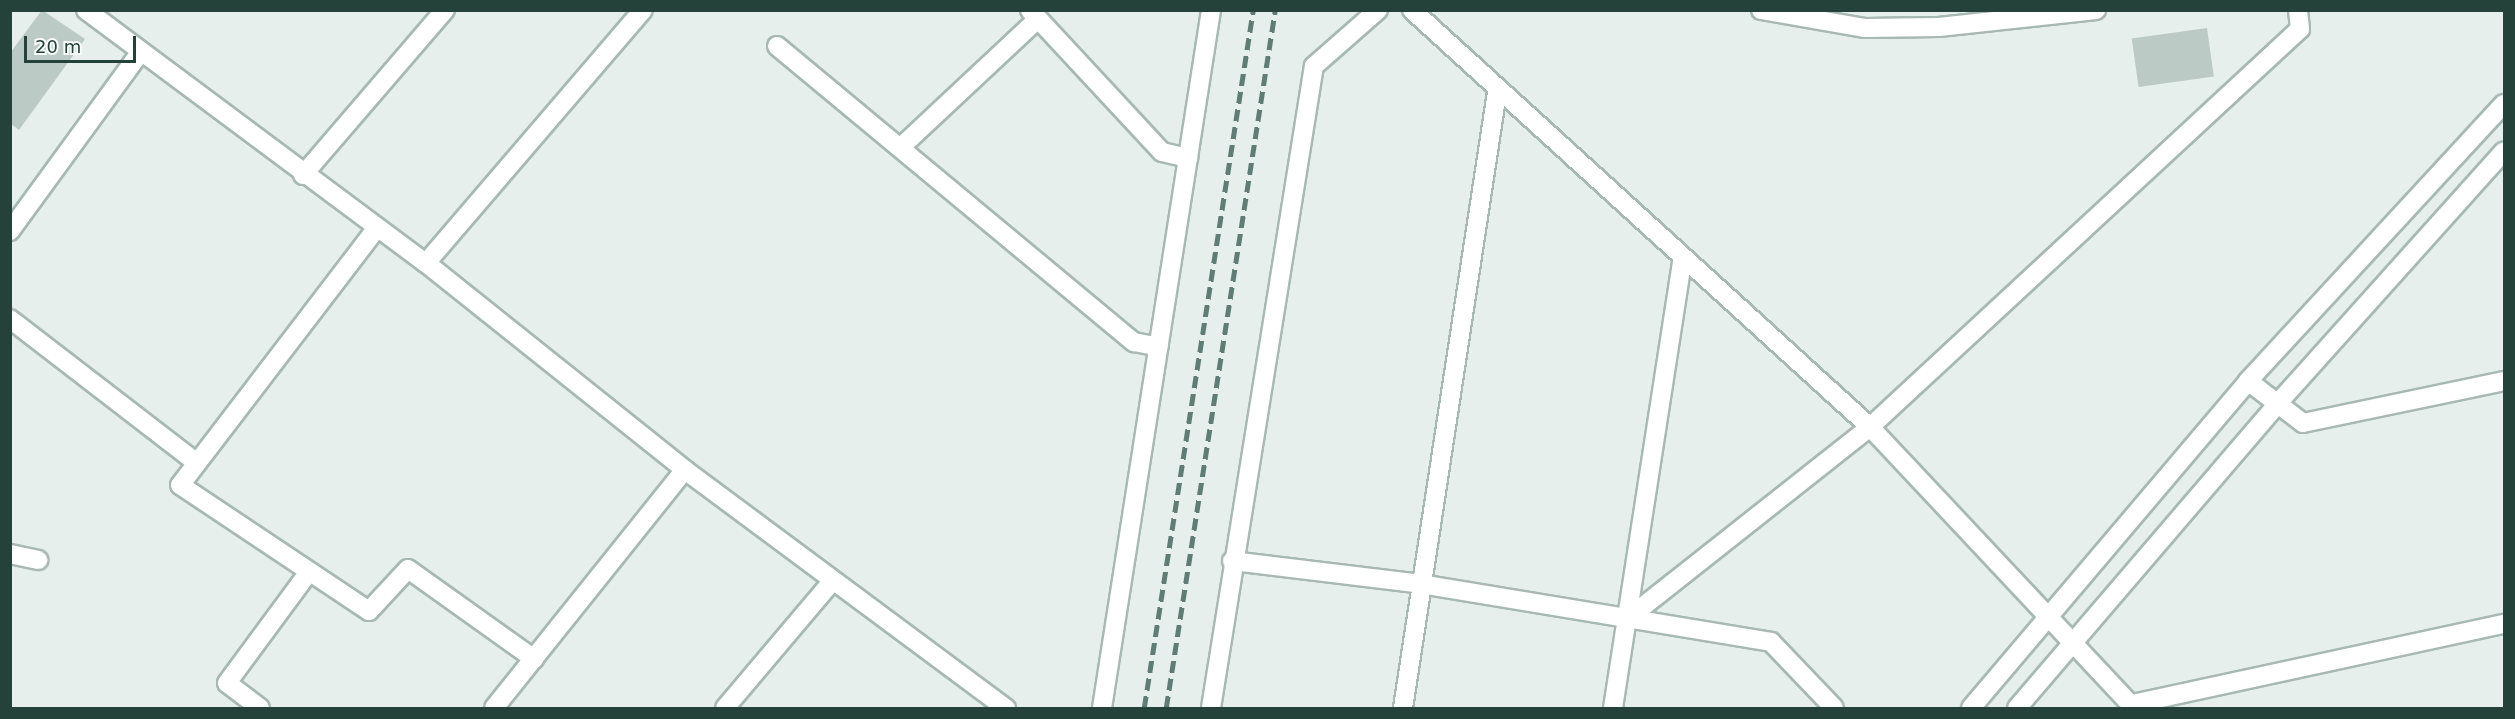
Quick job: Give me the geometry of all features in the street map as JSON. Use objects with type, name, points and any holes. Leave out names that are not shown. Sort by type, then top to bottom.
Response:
[{"type":"street","points":[[86,10],[303,175],[426,263],[685,470],[1006,708]]},
{"type":"street","points":[[303,175],[445,10]]},
{"type":"street","points":[[426,263],[643,10]]},
{"type":"street","points":[[1102,708],[1211,10]]},
{"type":"street","points":[[1210,708],[1314,66],[1378,10]]},
{"type":"street","points":[[1412,10],[1497,92],[1870,427],[2072,644],[2134,706],[2505,624]]},
{"type":"street","points":[[1761,10],[1865,27],[2096,10]]},
{"type":"street","points":[[1627,619],[1870,427],[2300,29],[2298,10]]},
{"type":"street","points":[[901,147],[1034,15],[1162,152],[1188,158]]},
{"type":"street","points":[[777,46],[1134,342],[1159,347]]},
{"type":"street","points":[[10,231],[140,53]]},
{"type":"street","points":[[1403,708],[1497,92]]},
{"type":"street","points":[[1971,708],[2248,381],[2505,104]]},
{"type":"street","points":[[2018,708],[2278,403],[2505,151]]},
{"type":"street","points":[[376,229],[180,485],[308,573],[369,611],[408,569],[534,659]]},
{"type":"street","points":[[1613,708],[1682,260]]},
{"type":"street","points":[[10,319],[196,462]]},
{"type":"street","points":[[2248,381],[2303,423],[2505,381]]},
{"type":"street","points":[[494,708],[685,470]]},
{"type":"street","points":[[10,554],[38,560]]},
{"type":"street","points":[[1232,561],[1421,585],[1771,642],[1834,708]]},
{"type":"street","points":[[260,708],[227,683],[308,573]]},
{"type":"street","points":[[725,708],[833,580]]},
{"type":"building","points":[[42,10],[85,39],[19,130],[10,123],[10,53]]},
{"type":"building","points":[[2207,28],[2214,77],[2139,87],[2132,39]]},
{"type":"railway","points":[[1144,708],[1253,10]]},
{"type":"railway","points":[[1166,708],[1275,10]]}]
